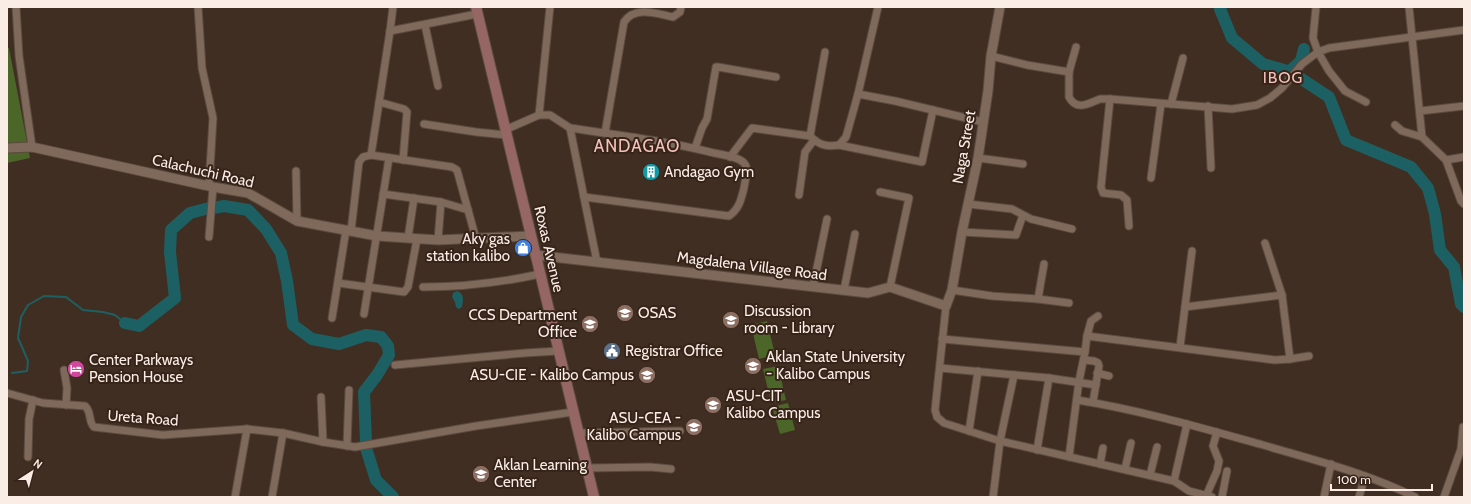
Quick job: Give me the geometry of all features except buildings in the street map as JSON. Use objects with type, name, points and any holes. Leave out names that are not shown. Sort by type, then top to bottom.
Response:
[{"type":"main road","name":"Roxas Avenue","points":[[476,10],[594,497]]},
{"type":"street","points":[[16,7],[19,56],[32,147]]},
{"type":"street","points":[[198,7],[202,68],[213,118],[209,238]]},
{"type":"street","points":[[371,155],[393,7]]},
{"type":"street","points":[[539,115],[550,7]]},
{"type":"street","points":[[605,134],[624,22],[632,14],[640,12],[673,16],[680,12],[681,7]]},
{"type":"street","points":[[839,145],[846,137],[858,94],[878,7]]},
{"type":"street","name":"Naga Street","points":[[952,290],[962,232],[978,158],[988,92],[991,56],[1000,7]]},
{"type":"street","points":[[1316,7],[1313,38],[1318,52],[1329,71],[1341,87],[1345,91],[1366,102]]},
{"type":"street","points":[[1409,7],[1422,137]]},
{"type":"street","points":[[390,32],[425,25],[476,10]]},
{"type":"street","points":[[425,25],[438,86]]},
{"type":"street","points":[[1076,47],[1069,72],[1069,97],[1074,103],[1079,105],[1086,105],[1102,99],[1110,99],[1232,109],[1257,105],[1270,98],[1282,88],[1302,64],[1318,52],[1329,48],[1464,30]]},
{"type":"street","points":[[799,195],[805,152],[812,138],[825,52]]},
{"type":"street","points":[[991,56],[1027,65],[1069,72]]},
{"type":"street","points":[[1171,104],[1183,58]]},
{"type":"street","points":[[694,148],[707,119],[716,67],[718,66],[776,76]]},
{"type":"street","points":[[858,94],[895,101],[983,122]]},
{"type":"street","points":[[1110,99],[1101,187],[1103,194],[1121,195],[1127,200],[1129,226]]},
{"type":"street","points":[[379,102],[404,109],[407,112],[403,160]]},
{"type":"street","points":[[1152,178],[1161,104]]},
{"type":"street","points":[[1208,106],[1211,168]]},
{"type":"street","points":[[1420,111],[1464,106]]},
{"type":"street","points":[[730,157],[752,128],[812,138],[829,147],[839,145],[922,162],[933,110]]},
{"type":"street","points":[[424,124],[476,132],[506,133],[539,115],[550,115],[570,128],[694,148],[743,161],[746,165],[747,174],[742,196],[737,209],[729,216],[584,197]]},
{"type":"street","points":[[1395,125],[1402,131],[1422,137],[1446,160],[1461,201],[1464,204]]},
{"type":"street","points":[[570,128],[597,262]]},
{"type":"street","name":"Calachuchi Road","points":[[7,148],[32,147],[211,187],[252,194],[297,221],[377,236],[438,240],[476,240],[530,236]]},
{"type":"street","points":[[332,318],[348,231],[358,164],[363,157],[371,155],[454,168],[458,173],[476,240]]},
{"type":"street","points":[[1446,160],[1464,157]]},
{"type":"street","points":[[364,314],[389,158]]},
{"type":"street","points":[[978,158],[1023,164]]},
{"type":"street","points":[[296,171],[297,221]]},
{"type":"street","points":[[880,192],[909,198],[890,287],[946,306]]},
{"type":"street","points":[[383,194],[441,202],[468,210]]},
{"type":"street","points":[[338,283],[404,292],[407,290],[414,198]]},
{"type":"street","points":[[438,240],[441,202]]},
{"type":"street","points":[[968,204],[1012,209],[1038,221],[1072,229]]},
{"type":"street","points":[[962,232],[1016,235],[1023,215]]},
{"type":"street","points":[[813,287],[827,219]]},
{"type":"street","points":[[844,290],[854,234]]},
{"type":"street","points":[[1265,243],[1282,295],[1290,359]]},
{"type":"street","points":[[1180,347],[1192,251]]},
{"type":"street","name":"Magdalena Village Road","points":[[535,255],[868,293],[890,287]]},
{"type":"street","points":[[1038,299],[1044,264]]},
{"type":"street","points":[[423,287],[482,285],[540,274]]},
{"type":"street","points":[[1069,302],[992,296],[952,290],[946,306],[942,338],[935,410],[937,418],[944,423],[1000,441],[1174,481],[1189,491],[1209,496],[1219,461],[1213,446],[1217,432]]},
{"type":"street","points":[[1185,307],[1282,295]]},
{"type":"street","points":[[1069,457],[1079,381],[1091,321],[1098,316]]},
{"type":"street","points":[[1088,336],[1275,360],[1309,356]]},
{"type":"street","points":[[942,338],[1085,352]]},
{"type":"street","points":[[395,365],[525,353],[558,352]]},
{"type":"street","points":[[1084,360],[1094,361],[1098,363],[1099,366],[1093,402]]},
{"type":"street","points":[[940,368],[1079,381],[1096,385]]},
{"type":"street","points":[[64,370],[67,388],[66,405]]},
{"type":"street","points":[[969,431],[978,371]]},
{"type":"street","points":[[1098,373],[1109,376]]},
{"type":"street","points":[[993,497],[1000,441],[1014,375]]},
{"type":"street","points":[[1037,450],[1049,378]]},
{"type":"street","points":[[347,446],[349,390]]},
{"type":"street","name":"Ureta Road","points":[[7,393],[43,403],[85,406],[87,407],[91,424],[94,427],[163,435],[247,429]]},
{"type":"street","points":[[321,397],[322,442]]},
{"type":"street","points":[[28,457],[29,418],[33,400]]},
{"type":"street","points":[[1077,400],[1093,402],[1187,424],[1331,464],[1399,489],[1415,497]]},
{"type":"street","points":[[235,497],[247,429],[283,433],[347,446],[363,446],[476,426],[573,412]]},
{"type":"street","points":[[1174,481],[1187,424]]},
{"type":"street","points":[[1444,497],[1461,458],[1463,427]]},
{"type":"street","points":[[578,433],[680,431]]},
{"type":"street","points":[[272,497],[283,433]]},
{"type":"street","points":[[1125,469],[1131,443]]},
{"type":"street","points":[[1150,475],[1157,447]]},
{"type":"street","points":[[1100,464],[1103,448]]},
{"type":"street","points":[[1324,497],[1331,464]]},
{"type":"street","points":[[587,468],[650,467],[671,469]]},
{"type":"street","points":[[1222,497],[1227,471]]},
{"type":"street","points":[[1359,497],[1365,476]]},
{"type":"street","points":[[1396,497],[1399,489]]},
{"type":"green space","points":[[7,48],[9,48],[30,158],[7,163]]},
{"type":"green space","points":[[767,321],[775,355],[759,359],[751,325]]},
{"type":"green space","points":[[778,366],[786,400],[771,403],[763,369]]},
{"type":"green space","points":[[788,403],[795,430],[780,434],[772,407]]},
{"type":"water","points":[[457,291],[460,292],[463,298],[462,307],[459,309],[456,307],[452,297],[453,293]]},
{"type":"waterway","points":[[1221,7],[1220,9],[1232,38],[1263,64],[1291,72]]},
{"type":"waterway","points":[[1290,71],[1301,61],[1304,49]]},
{"type":"waterway","points":[[1297,76],[1329,97],[1346,140],[1411,167],[1428,188],[1435,214],[1440,250],[1454,267],[1461,304],[1464,307]]},
{"type":"waterway","points":[[213,208],[224,206],[248,210],[266,229],[281,253],[287,281],[293,325],[312,339],[339,344],[366,335],[381,337],[388,346],[389,355],[377,375],[364,392],[366,442]]},
{"type":"waterway","points":[[125,323],[139,326],[175,298],[170,252],[171,230],[190,213],[209,208]]},
{"type":"waterway","points":[[12,373],[27,371],[28,361],[18,338],[21,317],[28,305],[44,296],[66,297],[83,310],[115,315],[125,323]]},
{"type":"waterway","points":[[366,448],[376,480],[393,497]]},
{"type":"place","name":"Andagao Gym","points":[[651,172]]},
{"type":"place","name":"Aky gas station kalibo","points":[[523,248]]},
{"type":"place","name":"OSAS","points":[[625,313]]},
{"type":"place","name":"Discussion room - Library","points":[[731,320]]},
{"type":"place","name":"CCS Department Office","points":[[590,324]]},
{"type":"place","name":"Registrar Office","points":[[612,351]]},
{"type":"place","name":"Aklan State University - Kalibo Campus","points":[[753,366]]},
{"type":"place","name":"Center Parkways Pension House","points":[[76,369]]},
{"type":"place","name":"ASU-CIE - Kalibo Campus","points":[[647,375]]},
{"type":"place","name":"ASU-CIT Kalibo Campus","points":[[713,405]]},
{"type":"place","name":"ASU-CEA - Kalibo Campus","points":[[694,427]]},
{"type":"place","name":"Aklan Learning Center","points":[[481,474]]},
{"type":"district","name":"IBOG","points":[[1283,77]]},
{"type":"district","name":"ANDAGAO","points":[[637,146]]}]
